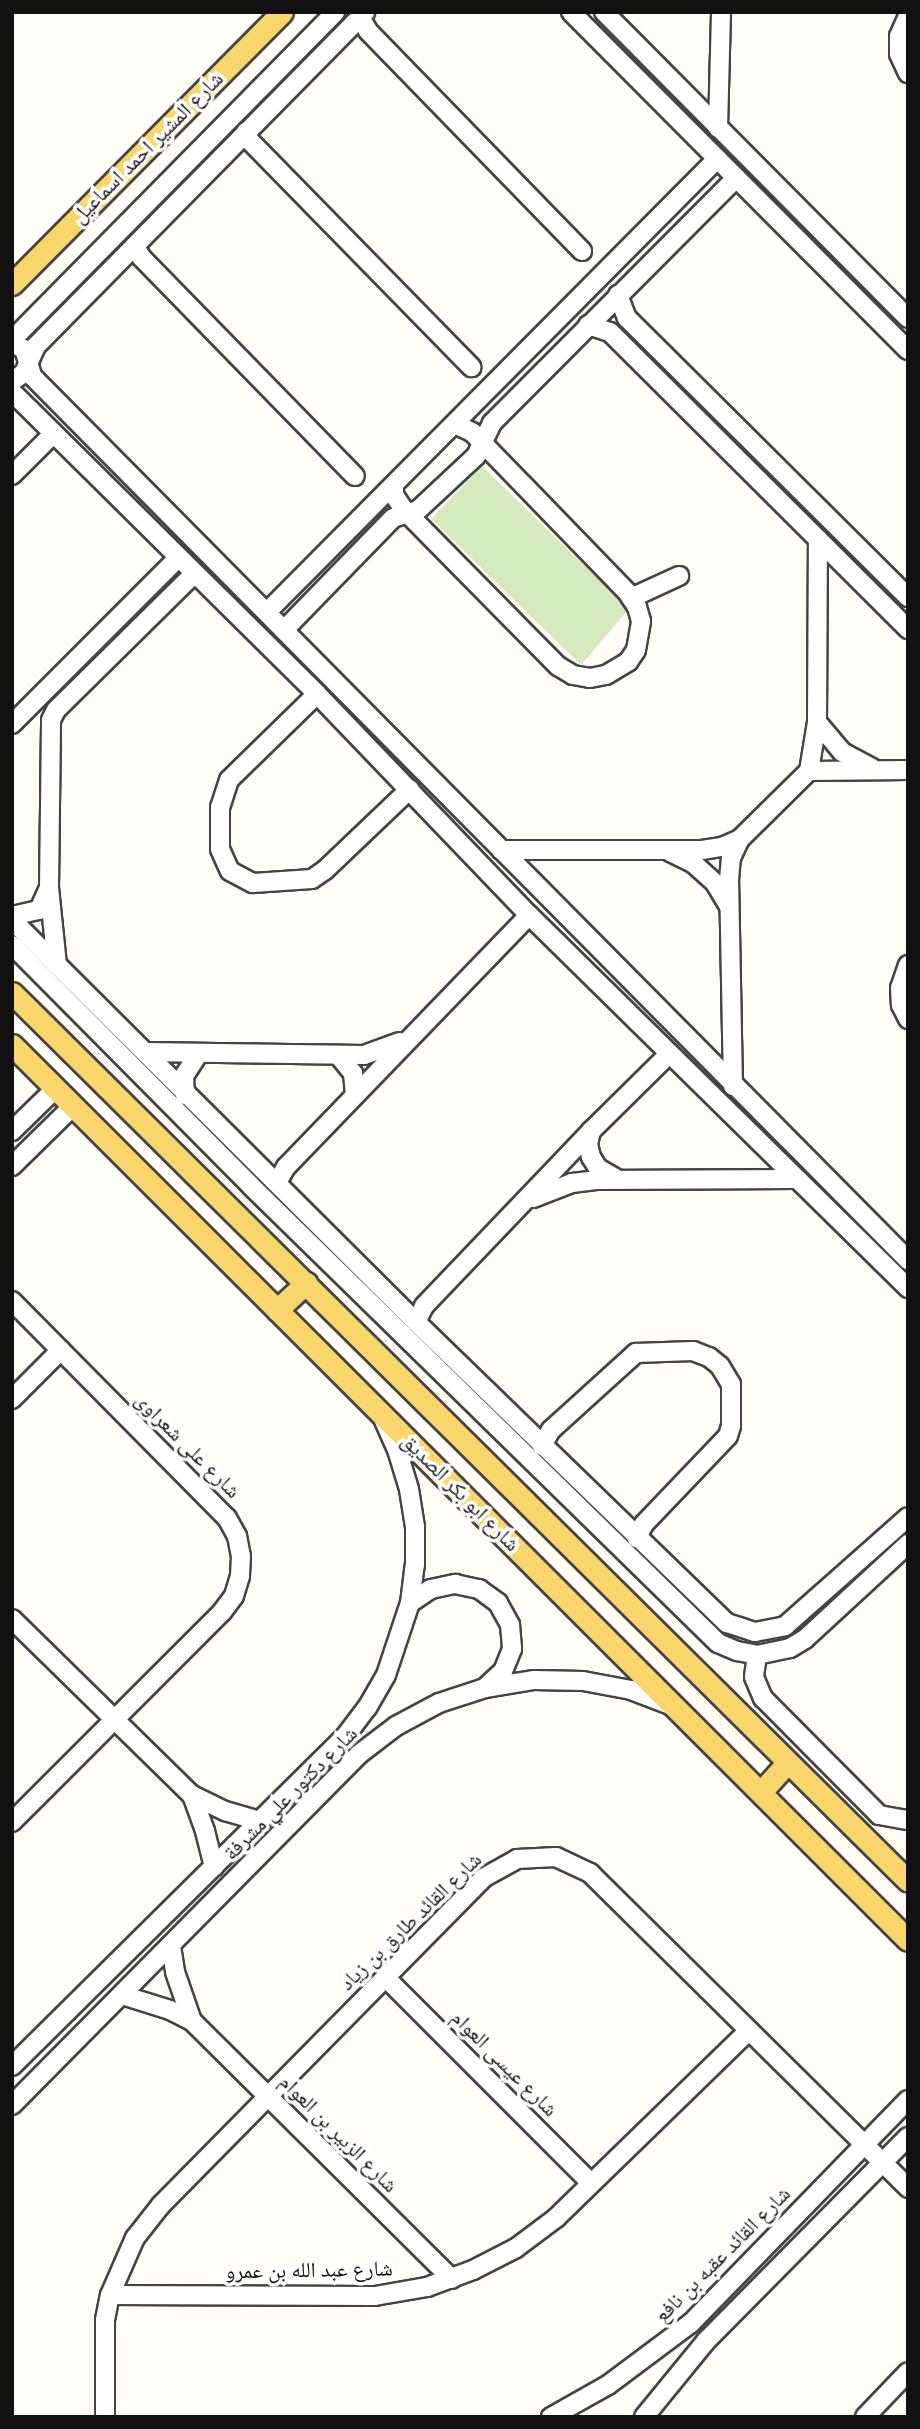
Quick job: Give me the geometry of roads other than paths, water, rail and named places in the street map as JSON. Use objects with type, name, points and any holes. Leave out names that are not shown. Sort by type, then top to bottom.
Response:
[{"type":"main road","name":"شارع المشير احمد اسماعيل","points":[[12,284],[282,12]]},
{"type":"main road","name":"شارع ابو بكر الصديق","points":[[12,993],[908,1881]]},
{"type":"main road","name":"شارع ابو بكر الصديق","points":[[12,1045],[908,1940]]},
{"type":"main road","points":[[277,1310],[306,1283]]},
{"type":"main road","points":[[761,1792],[788,1762]]},
{"type":"street","points":[[335,12],[12,341],[24,349],[32,376],[670,1023],[908,1260]]},
{"type":"street","points":[[570,12],[908,350]]},
{"type":"street","points":[[604,12],[908,318]]},
{"type":"street","points":[[719,128],[721,12]]},
{"type":"street","points":[[12,381],[24,373],[36,346],[363,15],[368,31],[582,251]]},
{"type":"street","points":[[908,16],[899,36],[899,54],[908,73]]},
{"type":"street","points":[[677,119],[694,103]]},
{"type":"street","points":[[246,132],[249,140],[471,367]]},
{"type":"street","points":[[267,612],[456,425],[717,159]]},
{"type":"street","points":[[284,630],[393,518],[411,514],[476,456],[492,423],[736,178]]},
{"type":"street","points":[[135,246],[141,257],[355,476]]},
{"type":"street","points":[[618,295],[627,317],[908,597]]},
{"type":"street","points":[[588,325],[612,334],[908,629]]},
{"type":"street","points":[[12,392],[317,694],[529,915],[908,1288]]},
{"type":"street","points":[[394,486],[398,503],[558,666],[573,675],[590,678],[606,675],[628,662],[641,636],[641,621],[631,598],[472,432],[456,425]]},
{"type":"street","points":[[12,475],[54,433]]},
{"type":"street","points":[[116,494],[134,478]]},
{"type":"street","points":[[733,1086],[731,858],[740,839],[809,771],[817,722],[818,539]]},
{"type":"street","points":[[12,724],[178,558]]},
{"type":"street","points":[[57,965],[49,888],[51,720],[56,710],[194,574]]},
{"type":"street","points":[[631,598],[679,576]]},
{"type":"street","points":[[317,694],[229,780],[220,807],[220,849],[230,871],[253,883],[312,879],[326,870],[410,789]]},
{"type":"street","points":[[817,722],[842,752],[876,770]]},
{"type":"street","points":[[809,771],[908,770]]},
{"type":"street","points":[[501,850],[667,850],[722,847],[740,839]]},
{"type":"street","points":[[667,850],[694,863],[715,883],[730,908]]},
{"type":"street","points":[[49,888],[39,910],[12,918],[416,1322],[727,1623],[740,1630],[770,1631],[797,1617],[908,1517]]},
{"type":"street","points":[[251,1186],[286,1167],[529,915]]},
{"type":"street","points":[[12,944],[251,1186],[702,1631],[718,1643],[757,1655],[790,1648],[805,1639],[908,1544]]},
{"type":"street","points":[[908,965],[900,988],[901,1005],[908,1019]]},
{"type":"street","points":[[653,1039],[670,1023]]},
{"type":"street","points":[[145,1052],[364,1055],[388,1049],[409,1037]]},
{"type":"street","points":[[187,1094],[184,1076],[199,1053]]},
{"type":"street","points":[[416,1322],[424,1306],[527,1201],[591,1130],[669,1055]]},
{"type":"street","points":[[339,1056],[353,1073],[355,1094]]},
{"type":"street","points":[[690,1075],[706,1059]]},
{"type":"street","points":[[12,1130],[55,1089]]},
{"type":"street","points":[[172,1105],[187,1094]]},
{"type":"street","points":[[12,1166],[73,1106]]},
{"type":"street","points":[[591,1130],[591,1157],[598,1168],[608,1176],[622,1180]]},
{"type":"street","points":[[527,1201],[572,1183],[622,1180],[795,1179]]},
{"type":"street","name":"شارع على شعراوى","points":[[12,1301],[227,1518],[237,1536],[242,1556],[234,1596],[222,1612],[12,1822]]},
{"type":"street","points":[[12,1399],[61,1350]]},
{"type":"street","points":[[542,1446],[551,1430],[636,1353],[694,1351],[709,1357],[719,1366],[731,1384],[728,1436],[644,1524],[637,1538]]},
{"type":"street","name":"شارع دكتور علي مشرفة","points":[[12,2066],[344,1738],[367,1708],[386,1675],[401,1640],[415,1565],[411,1502],[398,1452],[383,1416]]},
{"type":"street","points":[[410,1603],[432,1589],[455,1584],[479,1589],[498,1603],[510,1625],[512,1649],[503,1671],[485,1688]]},
{"type":"street","points":[[12,1619],[192,1795],[225,1811],[261,1821]]},
{"type":"street","points":[[757,1655],[754,1677],[763,1698],[879,1815],[908,1820]]},
{"type":"street","name":"شارع دكتور علي مشرفة","points":[[12,2105],[358,1755],[396,1726],[439,1703],[485,1688],[534,1680],[583,1681],[631,1690],[677,1708]]},
{"type":"street","points":[[192,1795],[214,1867]]},
{"type":"street","name":"شارع القائد طارق بن زياد","points":[[107,2412],[106,2320],[110,2295],[124,2256],[147,2221],[483,1878],[499,1866],[536,1856],[556,1857],[590,1873],[908,2188]]},
{"type":"street","points":[[182,1899],[201,1916]]},
{"type":"street","name":"شارع الزبير بن العوام","points":[[171,1946],[175,1972],[192,2021]]},
{"type":"street","name":"شارع عيسى العوام","points":[[385,1978],[591,2183]]},
{"type":"street","name":"شارع الزبير بن العوام","points":[[122,1995],[170,2010],[192,2021],[452,2279]]},
{"type":"street","name":"شارع عبد الله بن عمرو","points":[[110,2295],[375,2297],[452,2279],[495,2260],[537,2234],[749,2030]]},
{"type":"street","name":"شارع القائد عقبه بن نافع","points":[[551,2417],[608,2385],[691,2323],[908,2100]]},
{"type":"street","points":[[644,2417],[706,2341],[908,2137]]},
{"type":"street","points":[[865,2417],[906,2376]]}]
